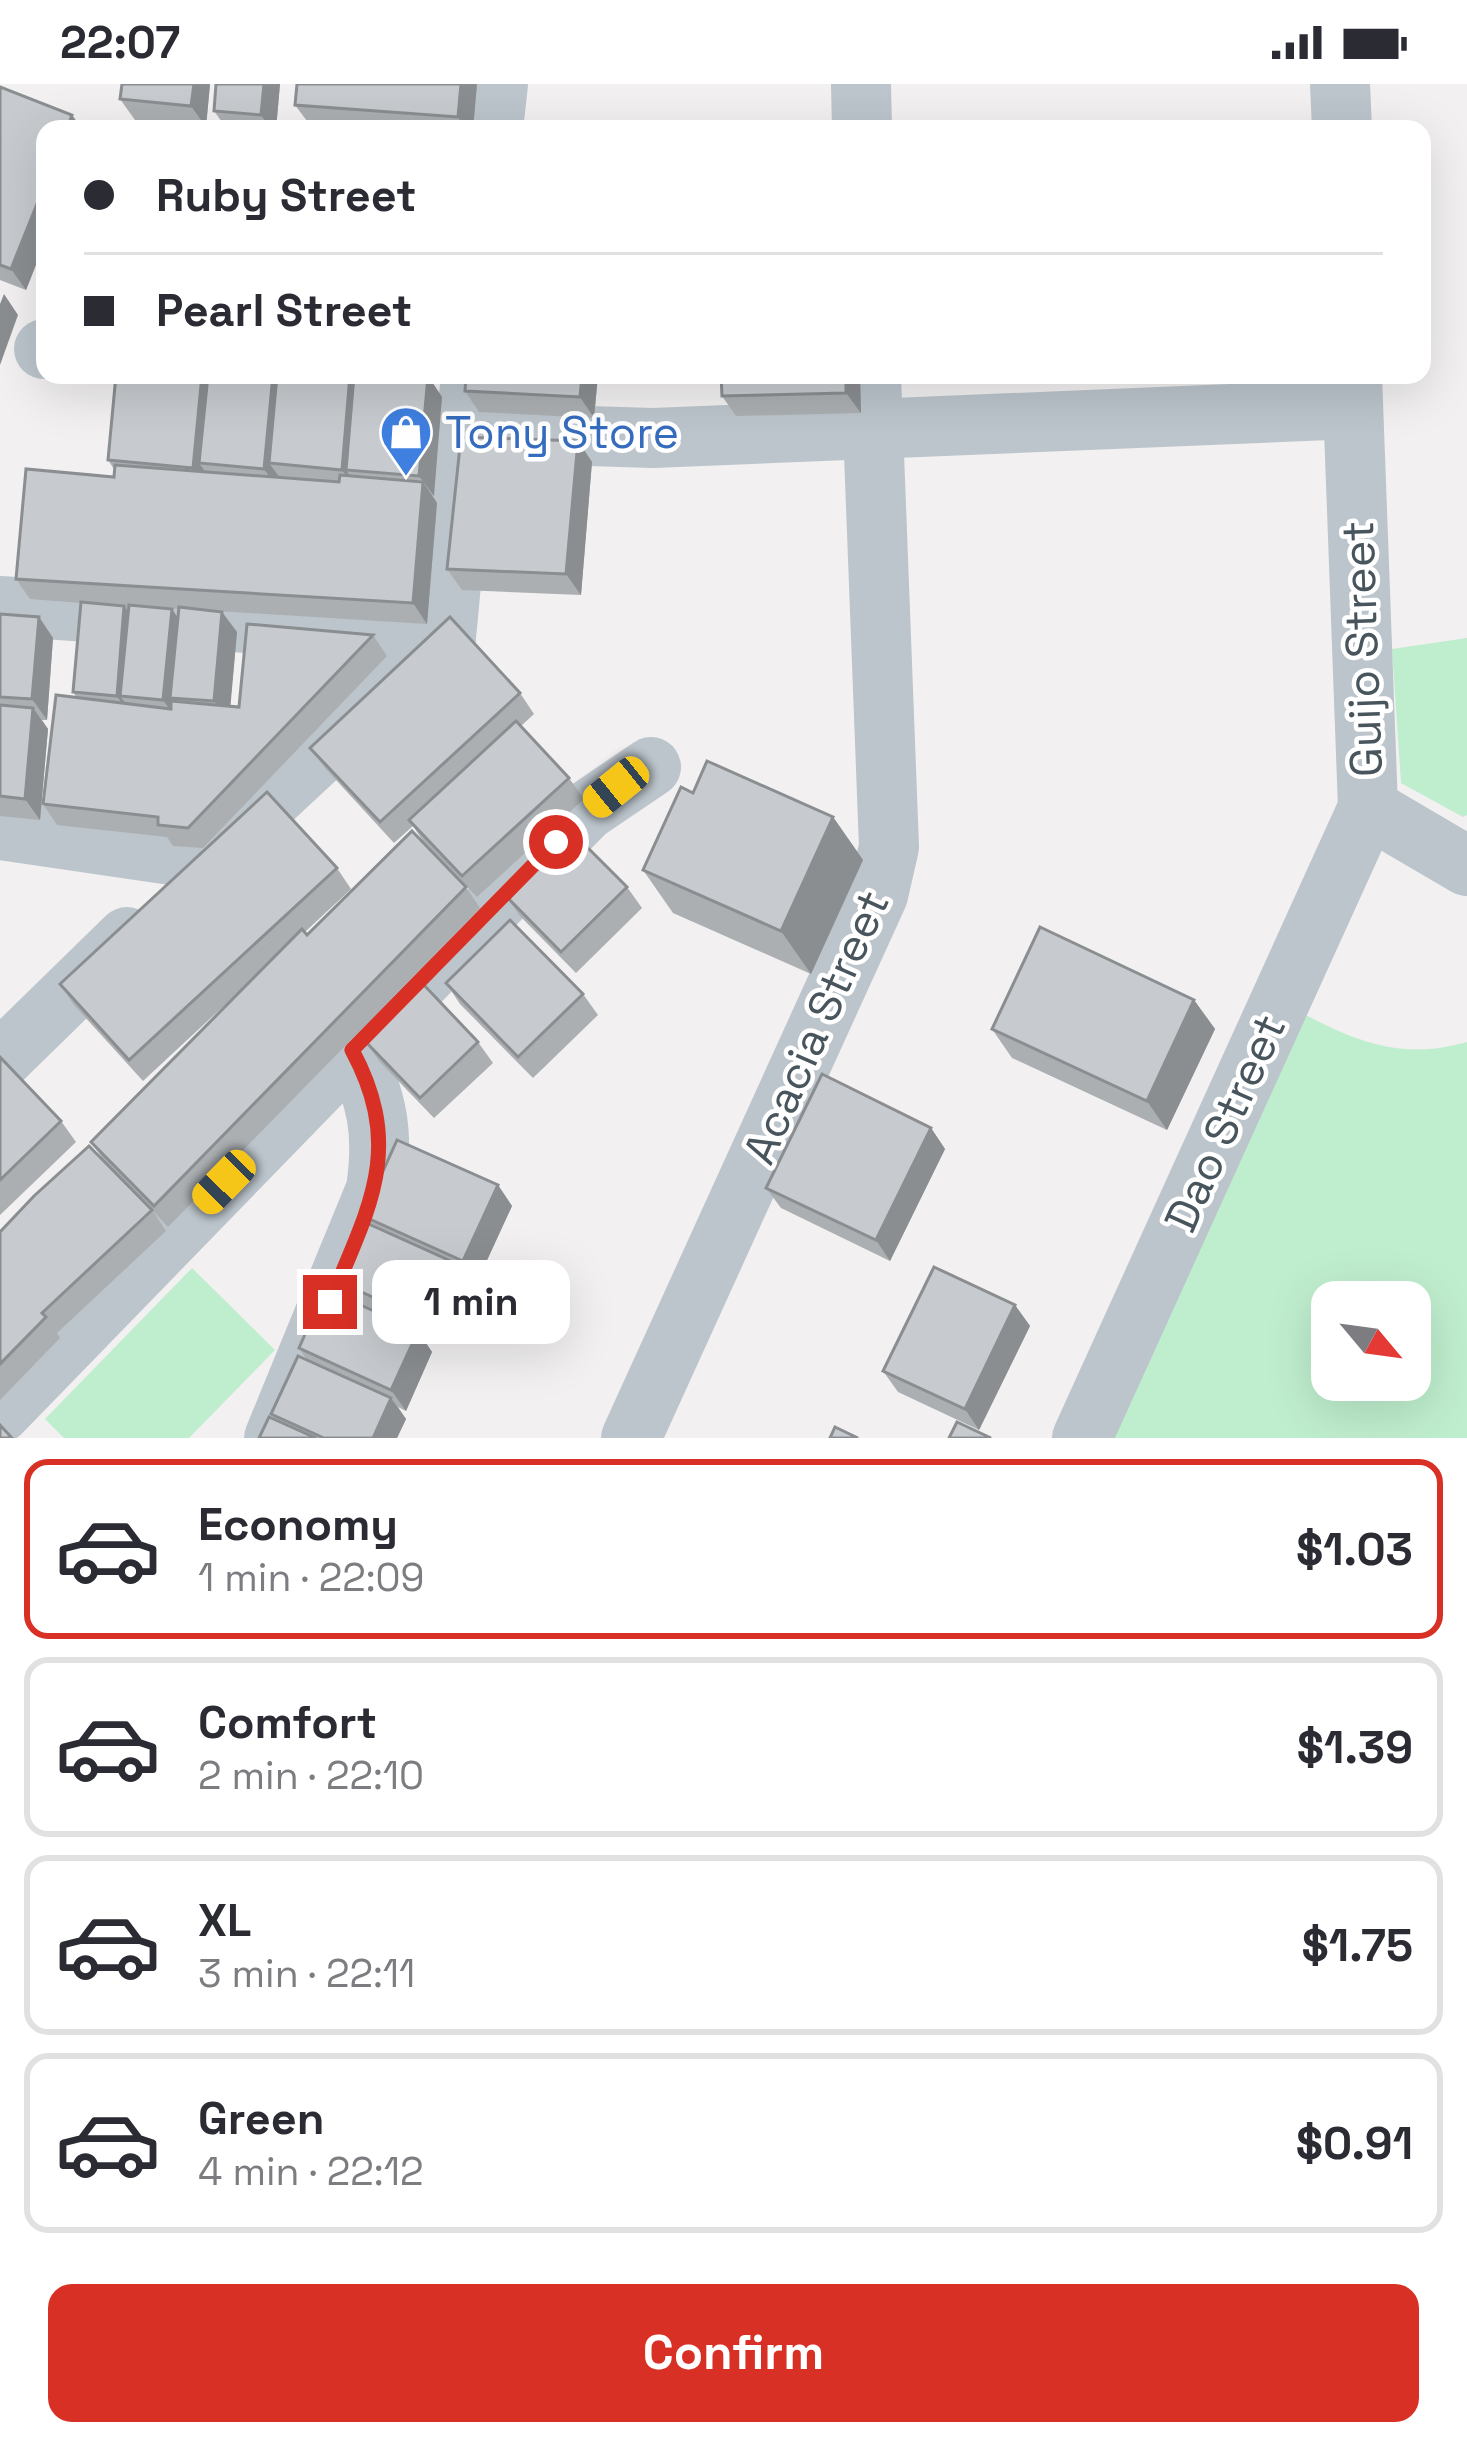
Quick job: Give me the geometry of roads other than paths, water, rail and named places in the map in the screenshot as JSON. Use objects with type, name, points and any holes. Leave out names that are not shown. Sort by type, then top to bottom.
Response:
[{"type":"street","points":[[494,120],[498,84]]},
{"type":"street","points":[[861,84],[862,120]]},
{"type":"street","points":[[1340,84],[1342,120]]},
{"type":"street","points":[[0,1061],[206,860],[446,637],[468,389],[653,438],[872,402],[1353,392]]},
{"type":"street","name":"Guijo Street","points":[[1353,392],[1369,808],[1467,866]]},
{"type":"street","name":"Acacia Street","points":[[631,1438],[882,879],[890,847],[872,402]]},
{"type":"street","points":[[0,606],[446,637]]},
{"type":"street","points":[[0,1413],[586,811],[651,766]]},
{"type":"street","name":"Dao Street","points":[[1082,1438],[1369,808]]},
{"type":"street","points":[[0,830],[206,860]]},
{"type":"street","points":[[274,1438],[376,1189],[382,1145],[377,1107],[352,1050]]},
{"type":"place","name":"Tony Store","points":[[406,478]]}]
